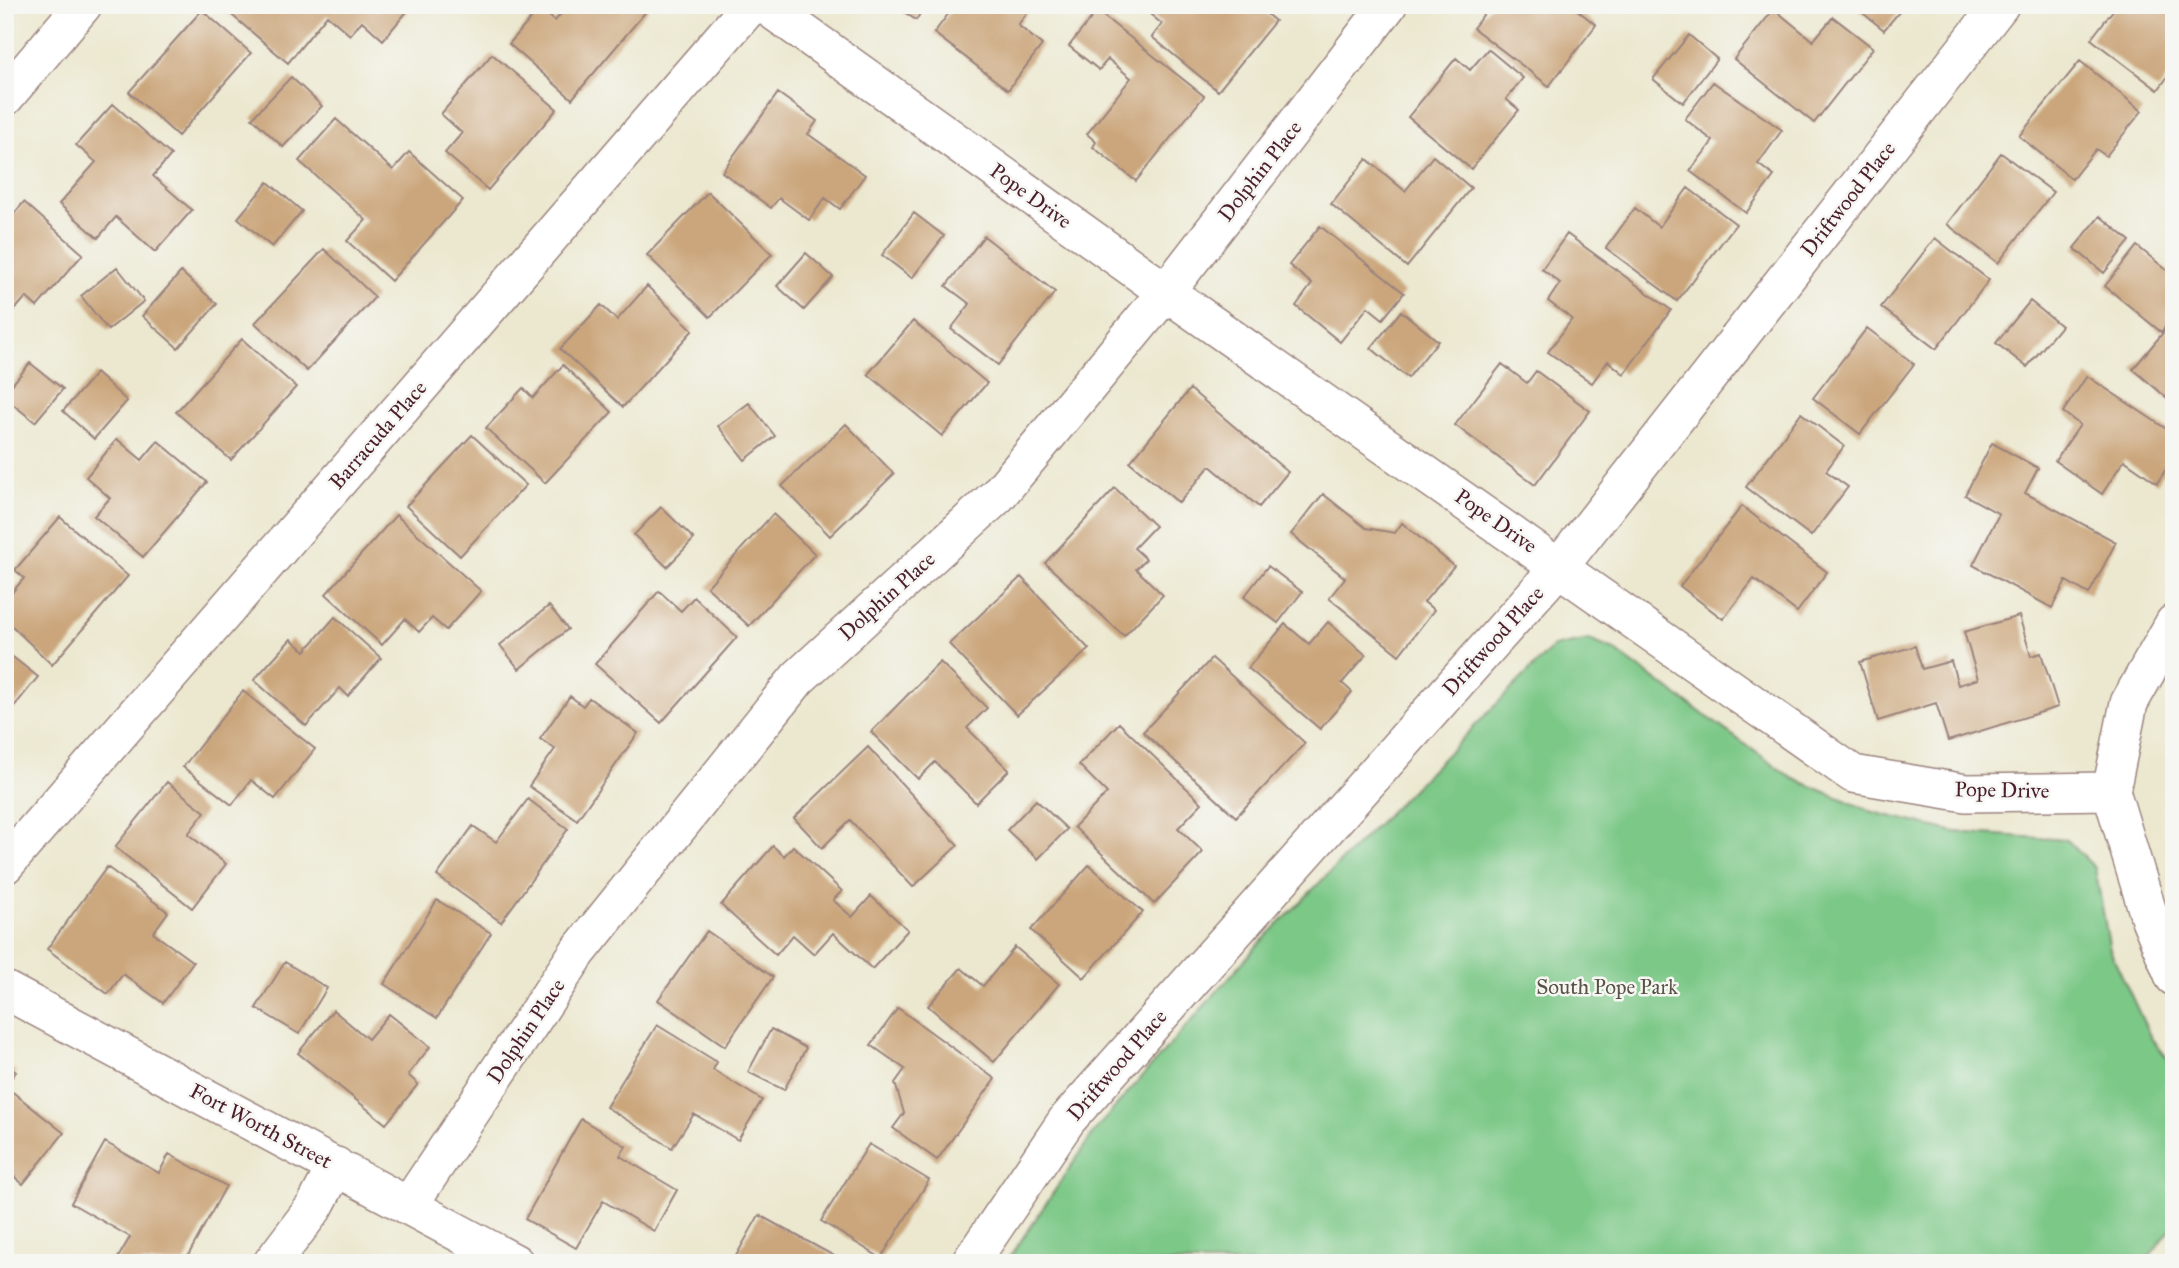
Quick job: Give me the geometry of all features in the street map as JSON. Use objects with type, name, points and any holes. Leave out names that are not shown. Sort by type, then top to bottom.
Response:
[{"type":"street","points":[[5,97],[83,5]]},
{"type":"street","name":"Barracuda Place","points":[[5,864],[751,5]]},
{"type":"street","name":"Pope Drive","points":[[765,5],[1166,292],[1853,774],[1966,793],[2111,791]]},
{"type":"street","name":"Dolphin Place","points":[[409,1205],[578,952],[798,678],[998,495],[1166,292],[1388,5]]},
{"type":"street","name":"Driftwood Place","points":[[971,1263],[1067,1120],[1560,566],[2000,5]]},
{"type":"street","points":[[2174,622],[2129,703],[2111,791],[2150,919],[2174,977]]},
{"type":"street","name":"Fort Worth Street","points":[[5,990],[515,1263]]},
{"type":"street","points":[[272,1263],[314,1206],[336,1166]]},
{"type":"green space","name":"South Pope Park","points":[[1589,640],[1614,650],[1792,778],[1873,812],[1955,832],[2067,840],[2095,868],[2110,950],[2151,1038],[2174,1066],[2174,1225],[2144,1263],[1006,1263],[1096,1129],[1256,947],[1553,647]]},
{"type":"building","points":[[220,5],[407,5],[410,8],[383,40],[362,21],[350,35],[327,15],[288,63]]},
{"type":"building","points":[[568,5],[644,5],[648,9],[572,99],[509,44],[540,8],[555,21]]},
{"type":"building","points":[[894,5],[926,5],[916,20]]},
{"type":"building","points":[[955,5],[1033,5],[1018,25],[1042,45],[1008,90],[934,33]]},
{"type":"building","points":[[1157,5],[1256,5],[1275,21],[1218,91],[1152,37],[1162,24],[1150,14]]},
{"type":"building","points":[[1491,5],[1571,5],[1596,25],[1549,86],[1473,28]]},
{"type":"building","points":[[1853,5],[1905,5],[1884,30]]},
{"type":"building","points":[[2117,5],[2174,5],[2174,68],[2158,90],[2091,39]]},
{"type":"building","points":[[1774,9],[1813,41],[1833,17],[1873,48],[1814,123],[1734,59]]},
{"type":"building","points":[[202,10],[251,53],[178,136],[129,92]]},
{"type":"building","points":[[1097,11],[1204,96],[1136,181],[1093,147],[1096,142],[1087,134],[1131,78],[1108,59],[1099,70],[1069,46]]},
{"type":"building","points":[[1689,35],[1717,59],[1683,103],[1653,79]]},
{"type":"building","points":[[1488,49],[1523,78],[1506,99],[1519,110],[1471,169],[1408,117],[1456,58],[1470,70]]},
{"type":"building","points":[[492,54],[557,109],[488,190],[445,153],[462,133],[441,114]]},
{"type":"building","points":[[2080,61],[2142,111],[2106,156],[2096,149],[2072,179],[2019,136]]},
{"type":"building","points":[[291,77],[322,106],[283,147],[252,118]]},
{"type":"building","points":[[1713,82],[1782,130],[1758,164],[1774,176],[1746,213],[1690,171],[1713,141],[1685,119]]},
{"type":"building","points":[[778,93],[817,121],[808,134],[865,175],[840,209],[825,198],[809,220],[779,198],[771,208],[722,172]]},
{"type":"building","points":[[113,104],[171,155],[153,176],[192,210],[155,252],[116,217],[98,238],[59,204],[96,162],[76,145]]},
{"type":"building","points":[[336,119],[393,170],[409,152],[463,200],[391,281],[347,241],[366,220],[299,161]]},
{"type":"building","points":[[2001,153],[2053,192],[1998,263],[1947,224]]},
{"type":"building","points":[[1433,156],[1471,188],[1407,267],[1331,204],[1367,159],[1405,191]]},
{"type":"building","points":[[268,182],[302,211],[272,247],[238,218]]},
{"type":"building","points":[[1688,188],[1736,224],[1677,301],[1606,248],[1635,208],[1659,227]]},
{"type":"building","points":[[708,192],[772,254],[710,317],[647,255]]},
{"type":"building","points":[[24,202],[83,254],[37,307],[26,297],[5,321],[5,224]]},
{"type":"building","points":[[914,213],[944,236],[912,278],[882,255]]},
{"type":"building","points":[[2100,216],[2130,241],[2104,273],[2074,248]]},
{"type":"building","points":[[1320,226],[1404,293],[1383,319],[1368,307],[1340,342],[1296,306],[1312,284],[1289,265]]},
{"type":"building","points":[[1567,234],[1671,310],[1624,374],[1608,361],[1592,383],[1548,352],[1572,319],[1548,301],[1560,283],[1542,269]]},
{"type":"building","points":[[984,236],[1055,292],[998,365],[951,329],[970,304],[946,286]]},
{"type":"building","points":[[1935,238],[1989,280],[1936,349],[1881,307]]},
{"type":"building","points":[[2137,246],[2174,276],[2174,316],[2161,332],[2105,286]]},
{"type":"building","points":[[324,249],[375,297],[307,371],[255,323]]},
{"type":"building","points":[[806,253],[833,277],[804,310],[777,286]]},
{"type":"building","points":[[117,267],[144,301],[108,330],[81,296]]},
{"type":"building","points":[[181,272],[217,304],[178,348],[142,316]]},
{"type":"building","points":[[647,286],[693,330],[623,407],[560,349],[601,305],[617,320]]},
{"type":"building","points":[[2030,301],[2061,326],[2027,367],[1996,343]]},
{"type":"building","points":[[1401,311],[1438,341],[1408,378],[1371,348]]},
{"type":"building","points":[[913,321],[987,383],[942,436],[868,374]]},
{"type":"building","points":[[2171,323],[2174,325],[2174,404],[2133,369]]},
{"type":"building","points":[[1867,328],[1914,364],[1860,434],[1813,398]]},
{"type":"building","points":[[242,339],[296,387],[231,460],[176,412]]},
{"type":"building","points":[[30,363],[63,389],[35,422],[5,398],[5,393]]},
{"type":"building","points":[[1502,364],[1527,383],[1536,371],[1590,411],[1535,485],[1455,425]]},
{"type":"building","points":[[563,365],[612,412],[545,483],[486,428],[523,388],[533,398]]},
{"type":"building","points":[[96,373],[127,401],[94,439],[63,411]]},
{"type":"building","points":[[2087,376],[2174,434],[2174,457],[2157,483],[2124,460],[2102,494],[2055,461],[2080,425],[2063,412]]},
{"type":"building","points":[[1190,389],[1288,472],[1259,507],[1210,466],[1179,503],[1130,462]]},
{"type":"building","points":[[749,403],[775,436],[745,460],[718,426]]},
{"type":"building","points":[[1801,413],[1844,446],[1826,471],[1848,487],[1811,536],[1746,487]]},
{"type":"building","points":[[846,424],[894,474],[830,536],[782,486]]},
{"type":"building","points":[[472,435],[526,485],[460,556],[406,506]]},
{"type":"building","points":[[117,439],[142,460],[158,441],[207,482],[143,557],[94,516],[110,498],[86,477]]},
{"type":"building","points":[[1992,443],[2038,468],[2025,493],[2116,542],[2089,594],[2066,581],[2052,608],[1973,565],[1999,514],[1965,495]]},
{"type":"building","points":[[1115,488],[1155,526],[1134,548],[1146,559],[1136,569],[1163,595],[1124,636],[1045,563]]},
{"type":"building","points":[[1323,494],[1366,528],[1395,533],[1402,523],[1454,566],[1424,602],[1434,610],[1399,655],[1329,598],[1345,578],[1291,534]]},
{"type":"building","points":[[1742,506],[1827,572],[1797,612],[1754,579],[1723,619],[1680,586]]},
{"type":"building","points":[[661,507],[694,539],[667,567],[634,535]]},
{"type":"building","points":[[773,514],[815,554],[749,626],[707,587]]},
{"type":"building","points":[[396,515],[481,591],[446,630],[432,618],[419,632],[405,619],[382,645],[326,594]]},
{"type":"building","points":[[60,517],[128,576],[52,665],[5,619],[5,601],[24,578],[15,570]]},
{"type":"building","points":[[1268,566],[1302,592],[1278,623],[1244,597]]},
{"type":"building","points":[[1021,577],[1089,649],[1017,715],[949,644]]},
{"type":"building","points":[[659,591],[681,611],[694,597],[737,637],[661,723],[595,664]]},
{"type":"building","points":[[549,606],[568,629],[519,669],[500,645]]},
{"type":"building","points":[[2019,616],[2031,656],[2041,653],[2058,707],[1948,741],[1936,703],[1878,721],[1860,662],[1915,646],[1922,669],[1951,661],[1958,685],[1978,679],[1964,632]]},
{"type":"building","points":[[335,617],[381,658],[348,696],[340,688],[306,726],[254,680],[291,639],[305,651]]},
{"type":"building","points":[[1328,622],[1366,655],[1342,683],[1352,692],[1320,729],[1248,668],[1285,624],[1309,644]]},
{"type":"building","points":[[5,651],[38,677],[5,718]]},
{"type":"building","points":[[1212,658],[1305,743],[1236,817],[1143,732]]},
{"type":"building","points":[[940,662],[987,708],[967,728],[1009,770],[976,803],[935,762],[918,779],[871,732]]},
{"type":"building","points":[[243,691],[315,749],[275,799],[251,780],[232,805],[183,767]]},
{"type":"building","points":[[570,696],[583,706],[589,698],[638,733],[577,820],[529,786],[555,749],[540,739]]},
{"type":"building","points":[[1119,723],[1202,803],[1178,828],[1203,852],[1154,904],[1074,827],[1107,793],[1079,765]]},
{"type":"building","points":[[868,747],[958,845],[913,887],[850,820],[822,848],[794,818]]},
{"type":"building","points":[[167,782],[205,812],[188,834],[226,864],[192,908],[115,847]]},
{"type":"building","points":[[528,799],[568,829],[501,922],[437,876],[473,826],[496,842]]},
{"type":"building","points":[[1036,800],[1067,829],[1038,859],[1007,830]]},
{"type":"building","points":[[773,846],[784,856],[793,846],[842,891],[833,900],[852,917],[871,896],[908,930],[872,969],[833,933],[814,954],[793,935],[776,955],[721,905]]},
{"type":"building","points":[[1089,865],[1143,912],[1084,978],[1031,930]]},
{"type":"building","points":[[107,867],[168,912],[153,933],[193,962],[163,1003],[123,974],[108,994],[47,949]]},
{"type":"building","points":[[437,900],[491,933],[437,1018],[384,984]]},
{"type":"building","points":[[707,931],[773,977],[725,1046],[658,1000]]},
{"type":"building","points":[[1015,947],[1059,984],[994,1062],[928,1006],[961,968],[983,986]]},
{"type":"building","points":[[285,962],[327,988],[299,1034],[256,1008]]},
{"type":"building","points":[[898,1008],[995,1079],[937,1160],[893,1128],[904,1113],[895,1083],[905,1069],[871,1045]]},
{"type":"building","points":[[333,1010],[368,1039],[389,1014],[430,1047],[408,1075],[418,1084],[386,1124],[298,1053]]},
{"type":"building","points":[[657,1025],[717,1062],[713,1070],[762,1100],[738,1140],[694,1114],[672,1148],[606,1107]]},
{"type":"building","points":[[771,1029],[806,1048],[784,1090],[748,1072]]},
{"type":"building","points":[[5,1063],[16,1072],[5,1086]]},
{"type":"building","points":[[5,1086],[64,1133],[23,1184],[5,1169]]},
{"type":"building","points":[[581,1119],[626,1146],[620,1156],[677,1190],[654,1231],[603,1201],[576,1248],[525,1219]]},
{"type":"building","points":[[105,1142],[159,1173],[169,1154],[226,1186],[184,1263],[115,1263],[130,1237],[71,1203]]},
{"type":"building","points":[[869,1144],[929,1180],[881,1258],[821,1221]]},
{"type":"building","points":[[759,1215],[847,1263],[732,1263]]}]
